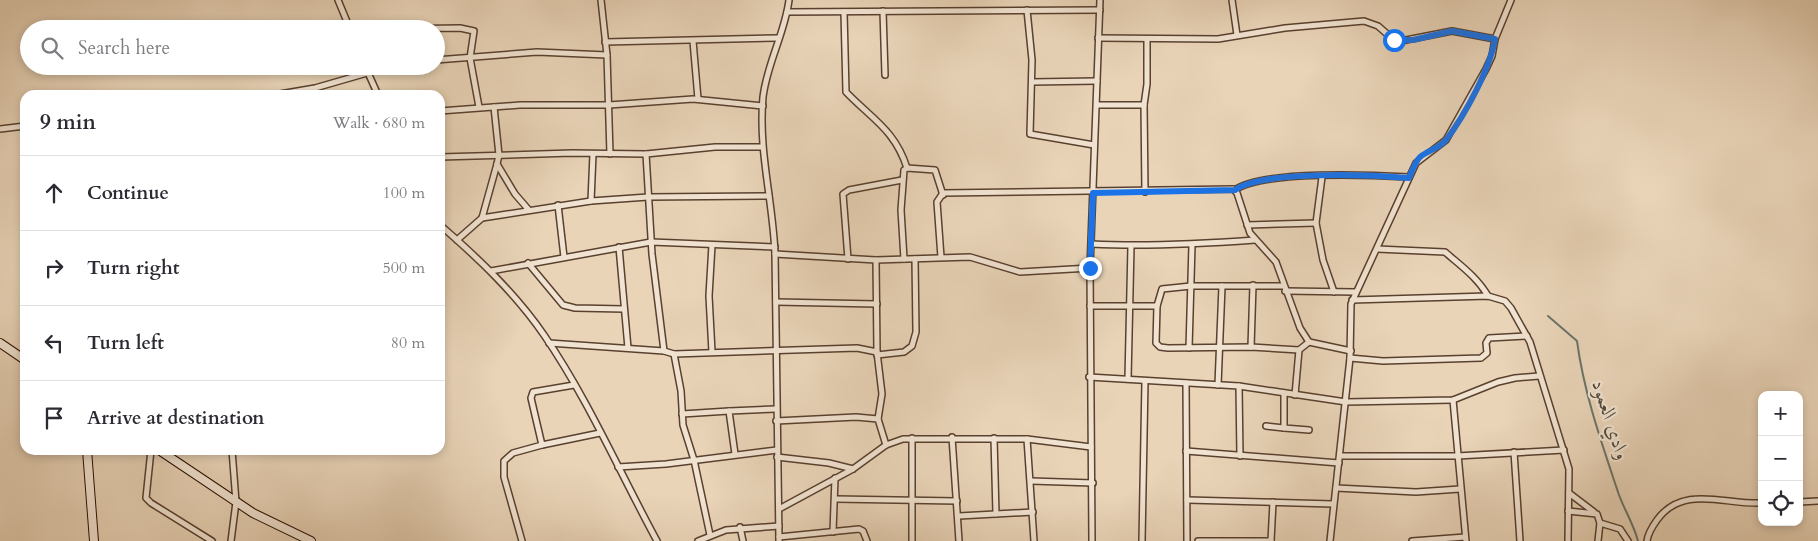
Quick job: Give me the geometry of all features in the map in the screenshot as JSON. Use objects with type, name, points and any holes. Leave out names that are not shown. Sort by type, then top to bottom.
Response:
[{"type":"main road","points":[[0,343],[20,357]]},
{"type":"main road","points":[[88,455],[94,541]]},
{"type":"main road","points":[[89,462],[91,455]]},
{"type":"main road","points":[[166,455],[236,502],[311,541]]},
{"type":"street","points":[[338,0],[346,20]]},
{"type":"street","points":[[601,0],[607,55],[610,154]]},
{"type":"street","points":[[789,0],[766,78],[762,106],[762,147],[770,196],[775,247],[779,539],[860,530],[864,533],[867,541]]},
{"type":"street","points":[[1092,541],[1090,268],[1100,0]]},
{"type":"street","points":[[1232,0],[1237,35]]},
{"type":"street","points":[[1330,541],[1346,402],[1352,300],[1378,250],[1420,157],[1439,147],[1451,131],[1486,69],[1492,56],[1495,39],[1511,0]]},
{"type":"street","points":[[1027,10],[1032,82],[1030,134],[1094,145]]},
{"type":"street","points":[[787,12],[1100,10]]},
{"type":"street","points":[[844,12],[846,92],[885,129],[901,149],[908,168]]},
{"type":"street","points":[[883,12],[885,74]]},
{"type":"street","points":[[1098,38],[1218,39],[1237,35],[1358,21],[1378,26],[1394,40],[1401,41],[1452,31],[1495,39]]},
{"type":"street","points":[[445,30],[472,30],[474,35],[470,58],[479,107]]},
{"type":"street","points":[[605,42],[778,38]]},
{"type":"street","points":[[1145,192],[1144,105],[1147,84],[1147,38]]},
{"type":"street","points":[[693,41],[698,99]]},
{"type":"street","points":[[445,59],[537,52],[607,55]]},
{"type":"street","points":[[303,90],[315,88],[349,75]]},
{"type":"street","points":[[370,75],[376,90]]},
{"type":"street","points":[[1032,82],[1097,80]]},
{"type":"street","points":[[445,110],[479,107],[559,104],[609,105],[698,99],[762,106]]},
{"type":"street","points":[[1097,105],[1144,105]]},
{"type":"street","points":[[482,218],[499,155],[494,107]]},
{"type":"street","points":[[0,129],[20,127]]},
{"type":"street","points":[[445,157],[646,154],[715,147],[762,147]]},
{"type":"street","points":[[591,201],[593,154]]},
{"type":"street","points":[[646,154],[651,242],[664,351]]},
{"type":"street","points":[[498,164],[516,194],[528,209]]},
{"type":"street","points":[[904,259],[903,171],[908,168],[935,170],[943,195]]},
{"type":"street","points":[[941,258],[937,202],[943,195],[970,191],[1093,193],[1235,190],[1244,184],[1264,179],[1349,174],[1409,178]]},
{"type":"street","points":[[1322,177],[1316,223],[1323,260],[1334,292]]},
{"type":"street","points":[[848,259],[843,194],[849,190],[902,180]]},
{"type":"street","points":[[1235,190],[1247,225],[1255,240],[1276,262],[1300,328],[1309,342],[1350,351]]},
{"type":"street","points":[[457,240],[482,218],[528,209],[591,201],[648,197],[770,196]]},
{"type":"street","points":[[558,205],[564,257]]},
{"type":"street","points":[[1247,225],[1316,223]]},
{"type":"street","points":[[445,229],[491,271],[550,343],[657,541]]},
{"type":"street","points":[[1092,244],[1131,246],[1192,245],[1255,240]]},
{"type":"street","points":[[491,271],[651,242],[775,247]]},
{"type":"street","points":[[712,245],[709,296],[712,352]]},
{"type":"street","points":[[1189,348],[1192,245]]},
{"type":"street","points":[[1128,379],[1128,306],[1131,246]]},
{"type":"street","points":[[619,248],[628,348]]},
{"type":"street","points":[[1378,250],[1445,252],[1454,262],[1474,275],[1488,296]]},
{"type":"street","points":[[775,254],[876,260],[970,257],[994,266],[1020,272],[1090,268]]},
{"type":"street","points":[[550,343],[664,351],[674,354],[857,348],[877,353],[904,352],[912,346],[916,332],[915,259]]},
{"type":"street","points":[[876,260],[877,353],[882,394],[878,419],[886,445]]},
{"type":"street","points":[[528,263],[565,306],[624,309]]},
{"type":"street","points":[[1309,342],[1299,350],[1251,347],[1160,347],[1156,343],[1157,306],[1162,289],[1191,286],[1253,285],[1355,292]]},
{"type":"street","points":[[1251,347],[1253,285]]},
{"type":"street","points":[[1218,385],[1222,286]]},
{"type":"street","points":[[1352,300],[1488,296],[1505,301],[1527,336],[1569,469],[1568,541]]},
{"type":"street","points":[[776,302],[877,304]]},
{"type":"street","points":[[1090,306],[1157,306]]},
{"type":"street","points":[[1350,358],[1383,360],[1481,358],[1487,353],[1486,343],[1489,338],[1527,336]]},
{"type":"street","points":[[1295,395],[1299,350]]},
{"type":"street","points":[[674,354],[681,391],[682,414],[710,535]]},
{"type":"street","points":[[1090,376],[1240,386],[1346,402],[1453,400],[1498,382],[1539,376]]},
{"type":"street","points":[[1142,541],[1145,381]]},
{"type":"street","points":[[1186,383],[1187,541]]},
{"type":"street","points":[[542,445],[531,394],[536,391],[574,385]]},
{"type":"street","points":[[1240,386],[1240,456]]},
{"type":"street","points":[[1284,393],[1284,428]]},
{"type":"street","points":[[1412,541],[1465,539],[1453,400]]},
{"type":"street","points":[[682,414],[776,409]]},
{"type":"street","points":[[729,411],[735,454]]},
{"type":"street","points":[[776,421],[856,417],[878,419]]},
{"type":"street","points":[[1266,426],[1310,430]]},
{"type":"street","points":[[522,541],[506,485],[503,466],[508,456],[542,445],[600,433]]},
{"type":"street","points":[[952,437],[959,516],[959,541]]},
{"type":"street","points":[[779,509],[854,469],[886,445],[912,438],[1028,439],[1092,447]]},
{"type":"street","points":[[912,438],[912,541]]},
{"type":"street","points":[[994,438],[996,514]]},
{"type":"street","points":[[1028,439],[1034,541]]},
{"type":"street","points":[[618,467],[777,450]]},
{"type":"street","points":[[1186,451],[1240,456],[1340,460],[1564,450]]},
{"type":"street","points":[[1513,541],[1520,540],[1514,452]]},
{"type":"street","points":[[150,455],[146,498],[212,541]]},
{"type":"street","points":[[231,541],[236,502],[232,455]]},
{"type":"street","points":[[778,457],[829,462],[854,469]]},
{"type":"street","points":[[833,532],[836,478]]},
{"type":"street","points":[[1031,482],[1093,483]]},
{"type":"street","points":[[1336,488],[1416,492],[1460,489]]},
{"type":"street","points":[[1569,493],[1598,516],[1600,523],[1598,541]]},
{"type":"street","points":[[1646,541],[1652,527],[1663,512],[1674,504],[1694,498],[1710,497],[1758,503]]},
{"type":"street","points":[[835,499],[957,501]]},
{"type":"street","points":[[1187,500],[1333,504]]},
{"type":"street","points":[[1803,502],[1818,501]]},
{"type":"street","points":[[1198,541],[1271,541],[1273,502]]},
{"type":"street","points":[[1568,511],[1594,512]]},
{"type":"street","points":[[959,516],[1033,512]]},
{"type":"street","points":[[1600,523],[1620,529],[1628,541]]},
{"type":"street","points":[[698,541],[710,535],[740,527],[779,526]]},
{"type":"street","points":[[740,527],[743,541]]},
{"type":"waterway","name":"وادي العمود","points":[[1548,316],[1577,341],[1594,419],[1619,495],[1638,541]]},
{"type":"route","points":[[1090,268],[1093,193],[1235,190],[1244,184],[1264,179],[1349,174],[1409,178],[1420,157],[1433,151],[1446,140],[1486,69],[1492,56],[1495,39],[1447,31],[1413,40],[1394,40]]}]
